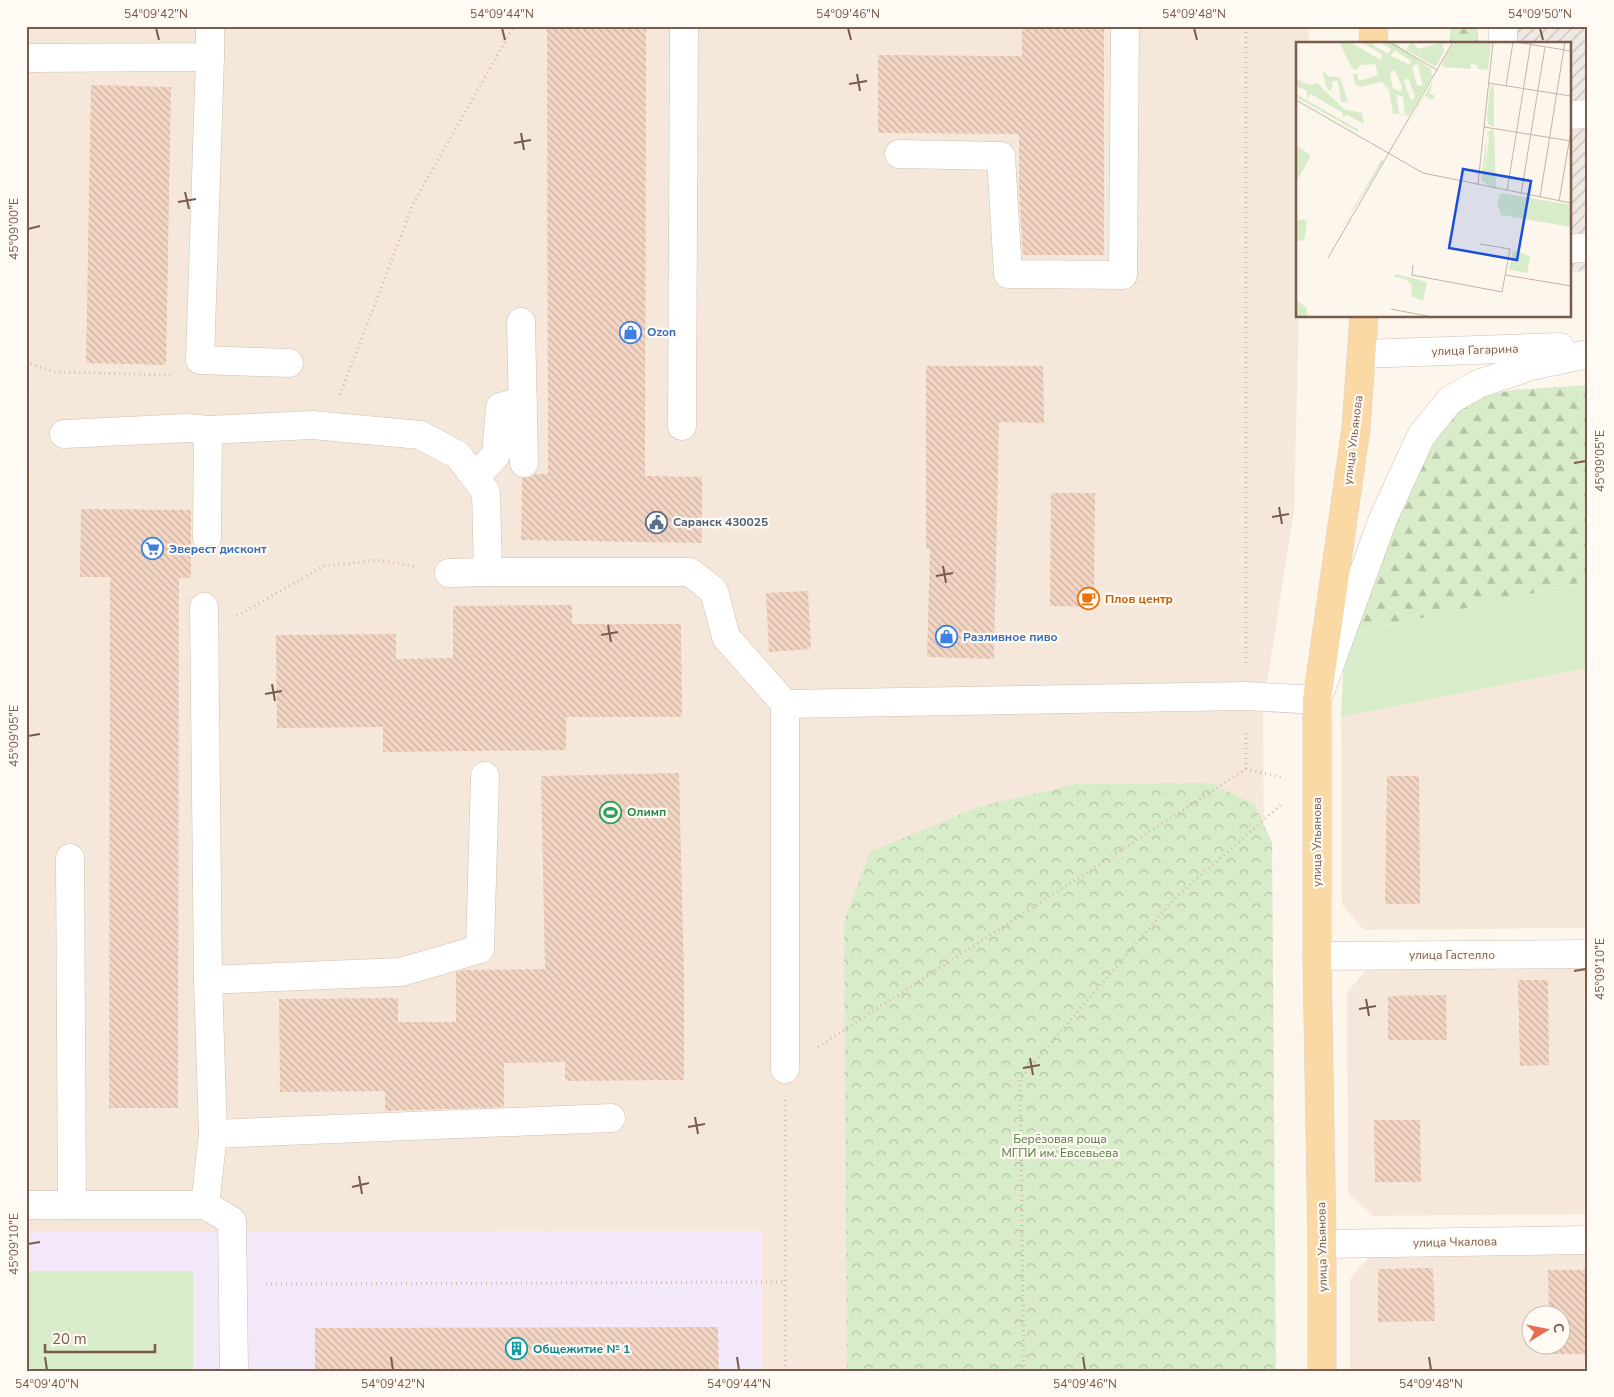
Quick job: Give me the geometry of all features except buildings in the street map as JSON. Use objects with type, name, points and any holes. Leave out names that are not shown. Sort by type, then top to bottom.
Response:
[{"type":"main road","points":[[1373,42],[1374,26]]},
{"type":"main road","name":"улица Ульянова","points":[[1322,1371],[1322,1244],[1317,956],[1317,700],[1356,428],[1364,318]]},
{"type":"street","points":[[210,26],[200,360],[289,363]]},
{"type":"street","points":[[682,426],[684,26]]},
{"type":"street","points":[[899,154],[1001,156],[1008,274],[1123,276],[1125,26]]},
{"type":"street","points":[[1503,26],[1503,42]]},
{"type":"street","points":[[26,58],[210,57]]},
{"type":"street","points":[[1572,115],[1588,114]]},
{"type":"street","points":[[1572,249],[1588,247]]},
{"type":"street","points":[[521,322],[524,463]]},
{"type":"street","name":"улица Гагарина","points":[[1362,354],[1588,346]]},
{"type":"street","points":[[785,704],[1246,696],[1317,700],[1383,520],[1421,436],[1450,400],[1478,384],[1531,366],[1588,354]]},
{"type":"street","points":[[475,478],[496,455],[500,407],[523,401]]},
{"type":"street","points":[[64,434],[188,428],[208,430],[313,424],[420,435],[458,455],[486,492],[488,572]]},
{"type":"street","points":[[208,430],[208,538]]},
{"type":"street","points":[[449,573],[690,572],[714,591],[726,637],[785,704],[785,1069]]},
{"type":"street","points":[[204,607],[208,980],[213,1134],[205,1204]]},
{"type":"street","points":[[208,980],[401,972],[480,949],[485,776]]},
{"type":"street","points":[[70,858],[72,1205]]},
{"type":"street","name":"улица Гастелло","points":[[1317,956],[1588,954]]},
{"type":"street","points":[[213,1134],[611,1118]]},
{"type":"street","points":[[26,1205],[205,1204],[232,1221],[234,1371]]},
{"type":"street","name":"улица Чкалова","points":[[1322,1244],[1588,1240]]},
{"type":"path","points":[[328,426],[414,202],[514,26]]},
{"type":"path","points":[[1246,26],[1246,769]]},
{"type":"path","points":[[26,362],[54,372],[173,375]]},
{"type":"path","points":[[204,636],[324,566],[378,560],[449,573]]},
{"type":"path","points":[[785,1371],[785,1069],[1246,769],[1284,778],[1318,734]]},
{"type":"path","points":[[1024,1371],[1020,1079],[1176,897],[1289,798]]},
{"type":"path","points":[[233,1284],[785,1282]]},
{"type":"shaded area","points":[[26,26],[1309,26],[1309,42],[1296,42],[1296,318],[1299,318],[1294,511],[1263,708],[1268,1371],[26,1371]]},
{"type":"shaded area","points":[[1516,26],[1588,26],[1588,271],[1572,272],[1572,42],[1516,42]]},
{"type":"shaded area","points":[[26,367],[32,367],[31,468],[26,468]]},
{"type":"shaded area","points":[[1588,668],[1588,928],[1364,930],[1342,905],[1341,717]]},
{"type":"shaded area","points":[[1369,967],[1588,968],[1588,1214],[1373,1216],[1348,1193],[1347,992]]},
{"type":"shaded area","points":[[762,1231],[762,1371],[26,1371],[26,1232]]},
{"type":"shaded area","points":[[1588,1251],[1588,1371],[1350,1371],[1350,1279],[1372,1253]]},
{"type":"green space","points":[[1450,26],[1478,26],[1478,42],[1450,42]]},
{"type":"green space","points":[[1588,385],[1588,581],[1345,635],[1440,429],[1468,400],[1512,390]]},
{"type":"green space","points":[[1588,581],[1588,668],[1341,717],[1345,635]]},
{"type":"green space","name":"Берёзовая роща МГПИ им. Евсевьева","points":[[1211,783],[1254,804],[1272,842],[1276,1371],[847,1371],[844,921],[870,852],[978,807],[1076,784]]},
{"type":"green space","points":[[26,1271],[193,1271],[193,1371],[26,1371]]},
{"type":"place","name":"Ozon","points":[[631,332]]},
{"type":"place","name":"Саранск 430025","points":[[657,522]]},
{"type":"place","name":"Эверест дисконт","points":[[153,549]]},
{"type":"place","name":"Плов центр","points":[[1089,599]]},
{"type":"place","name":"Разливное пиво","points":[[947,637]]},
{"type":"place","name":"Олимп","points":[[611,812]]},
{"type":"place","name":"Общежитие № 1","points":[[517,1349]]}]
